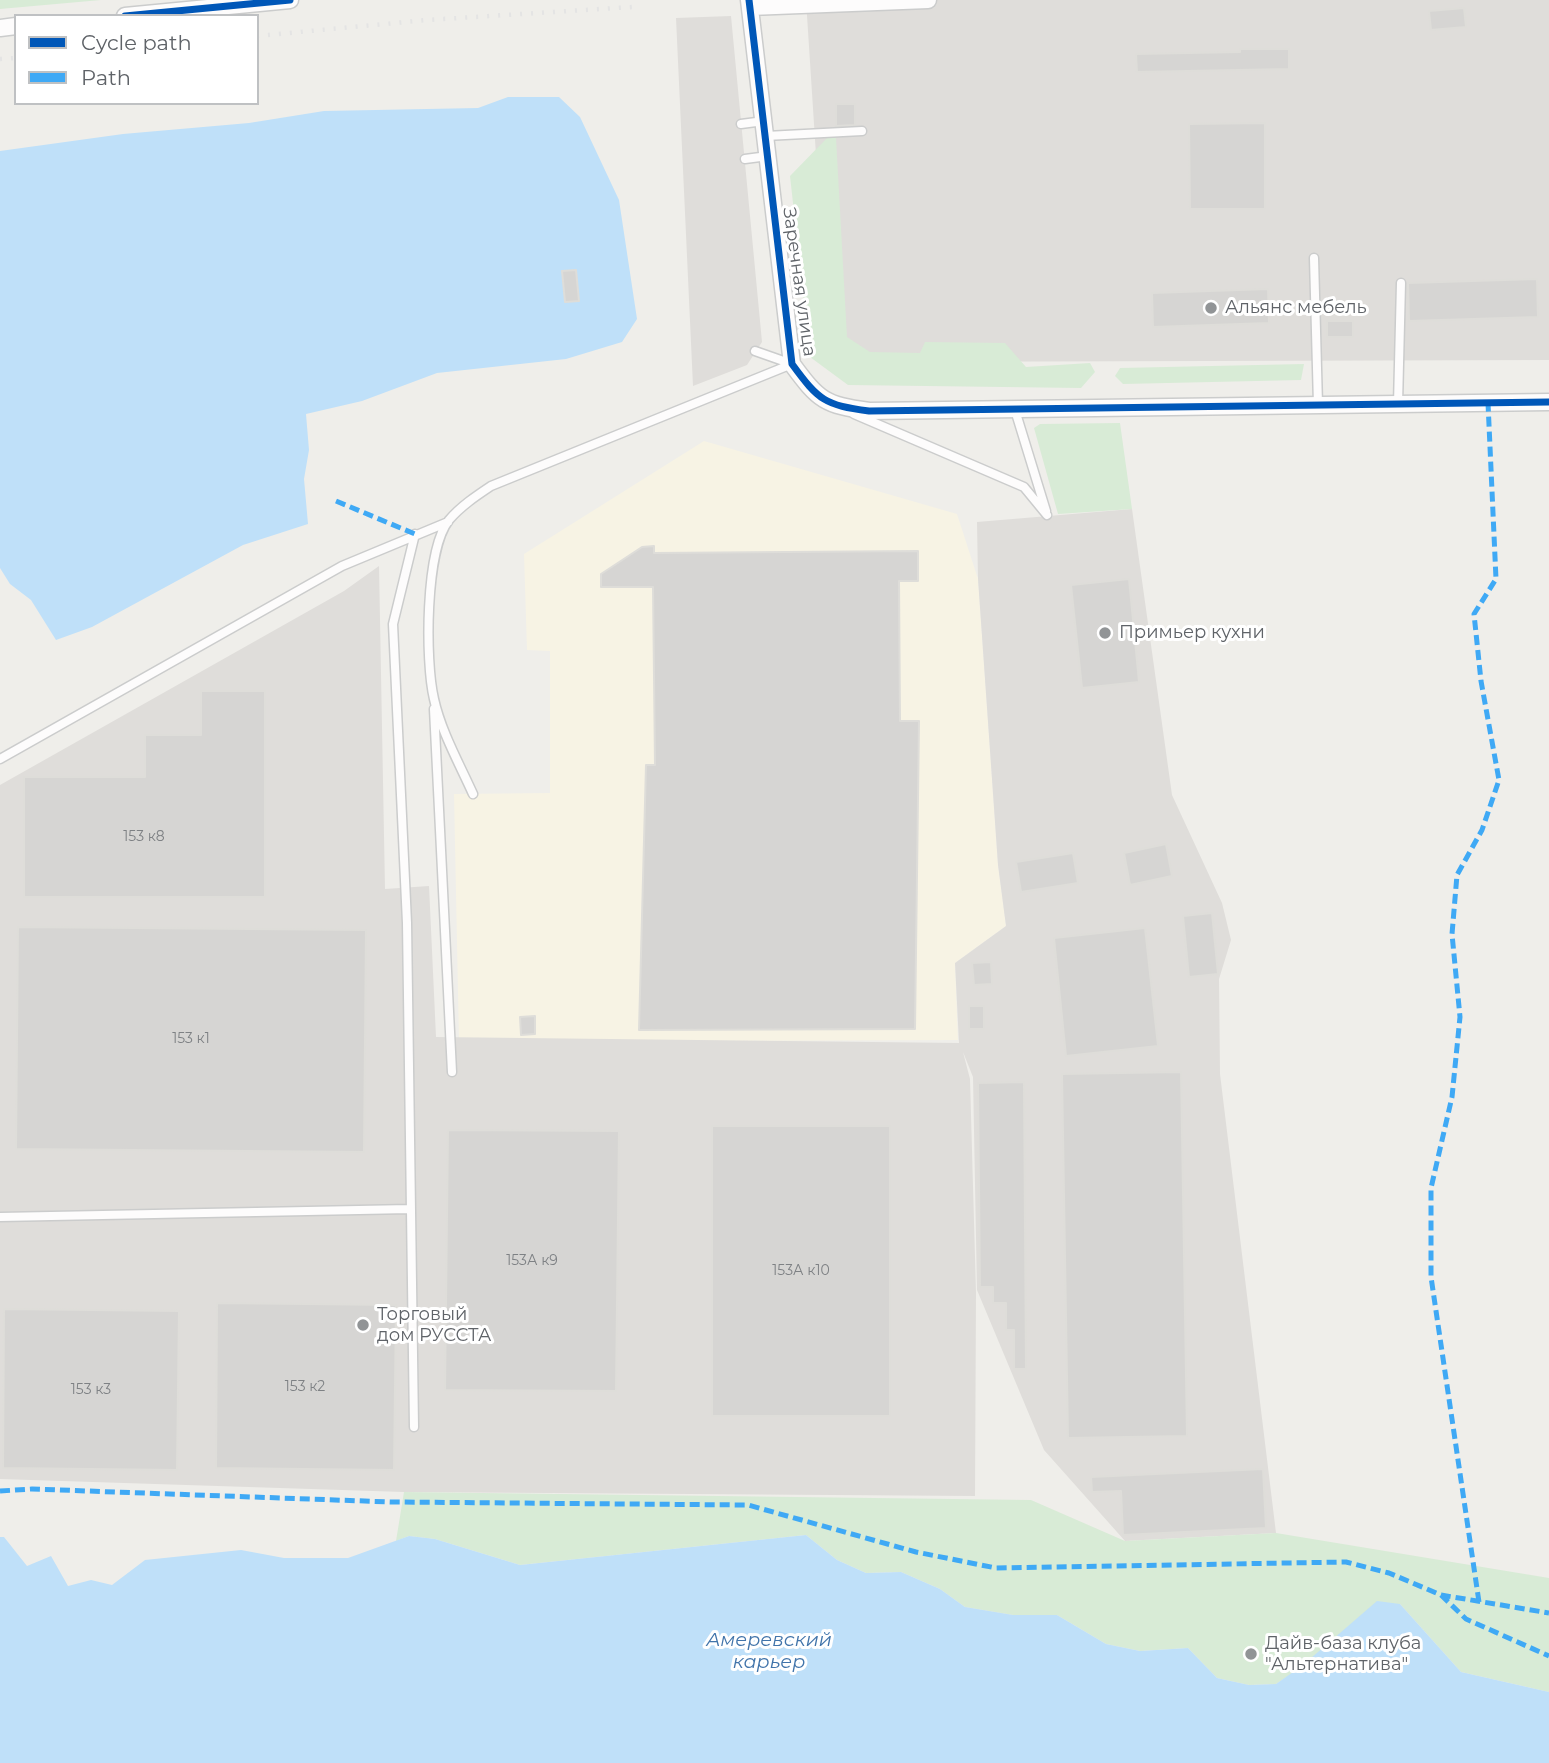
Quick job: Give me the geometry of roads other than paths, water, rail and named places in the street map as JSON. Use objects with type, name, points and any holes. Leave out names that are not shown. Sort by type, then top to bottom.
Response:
[{"type":"street","points":[[146,14],[290,0]]},
{"type":"street","points":[[750,3],[928,0]]},
{"type":"street","name":"Заречная улица","points":[[750,3],[792,364],[813,393],[835,406],[869,411],[1549,402]]},
{"type":"lane","points":[[741,124],[765,128],[862,131]]},
{"type":"lane","points":[[745,159],[768,156]]},
{"type":"lane","points":[[1314,258],[1318,405]]},
{"type":"lane","points":[[1398,404],[1401,283]]},
{"type":"lane","points":[[755,352],[792,364]]},
{"type":"lane","points":[[452,1072],[428,632],[434,554],[448,522],[467,502],[491,486],[792,364]]},
{"type":"lane","points":[[835,406],[1024,487],[1046,515],[1015,410]]},
{"type":"lane","points":[[0,759],[342,566],[448,522]]},
{"type":"lane","points":[[414,1427],[407,923],[393,624],[415,534]]},
{"type":"lane","points":[[433,699],[473,794]]},
{"type":"lane","points":[[0,1217],[410,1209]]},
{"type":"water","points":[[508,97],[559,97],[580,117],[619,200],[637,319],[622,342],[566,359],[437,373],[362,401],[306,414],[309,450],[304,479],[308,524],[243,545],[92,627],[56,640],[31,600],[10,584],[0,568],[0,151],[123,134],[249,123],[324,111],[478,108]]},
{"type":"water","name":"Амеревский карьер","points":[[806,1535],[837,1560],[866,1573],[901,1572],[940,1589],[965,1607],[1013,1615],[1057,1615],[1106,1644],[1140,1651],[1188,1648],[1217,1678],[1249,1685],[1276,1684],[1303,1665],[1377,1601],[1400,1604],[1461,1672],[1549,1692],[1549,1763],[0,1763],[0,1537],[4,1537],[27,1566],[51,1556],[68,1586],[91,1580],[112,1585],[145,1560],[241,1550],[284,1558],[348,1558],[409,1536],[435,1539],[520,1565]]},
{"type":"railway","points":[[259,36],[427,20],[632,7]]},
{"type":"railway","points":[[0,59],[14,58]]},
{"type":"place","name":"Альянс мебель","points":[[1211,308]]},
{"type":"place","name":"Примьер кухни","points":[[1105,633]]},
{"type":"place","name":"Торговый дом РУССТА","points":[[363,1325]]},
{"type":"place","name":"Дайв-база клуба \"Альтернатива\"","points":[[1251,1654]]}]
